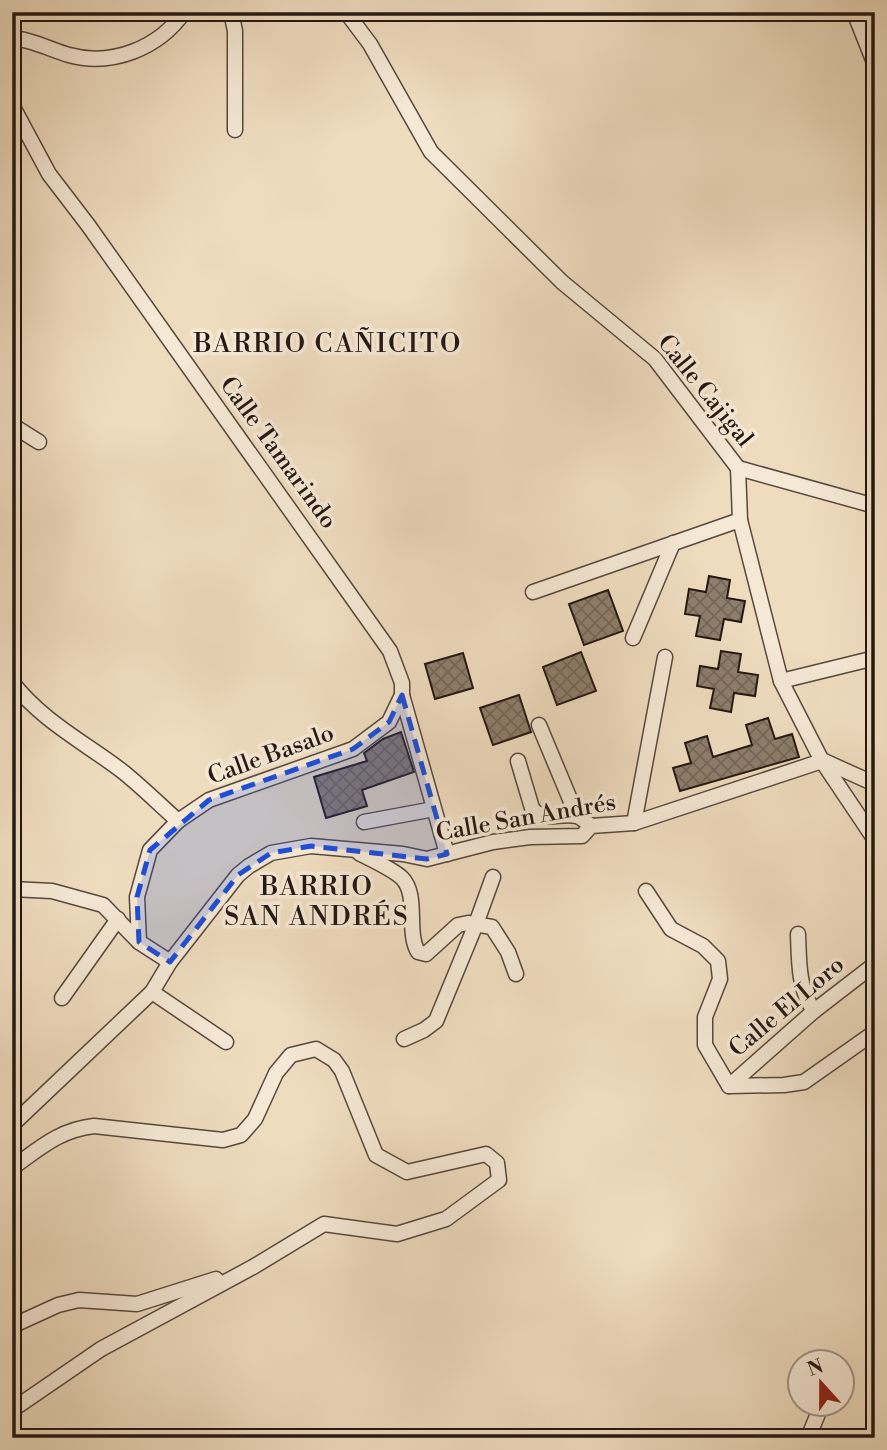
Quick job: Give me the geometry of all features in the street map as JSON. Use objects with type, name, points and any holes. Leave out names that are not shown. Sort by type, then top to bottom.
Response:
[{"type":"street","points":[[12,38],[73,56],[117,56],[141,50],[157,41],[184,12]]},
{"type":"street","points":[[231,12],[235,31],[235,130]]},
{"type":"street","name":"Calle Cajigal","points":[[346,12],[370,44],[431,152],[562,282],[655,359],[737,468],[740,520],[781,681],[822,761],[875,840]]},
{"type":"street","points":[[854,12],[875,65]]},
{"type":"street","name":"Calle Tamarindo","points":[[12,105],[49,174],[390,651],[402,683],[402,695],[447,854]]},
{"type":"street","points":[[12,425],[39,442]]},
{"type":"street","points":[[737,468],[875,506]]},
{"type":"street","points":[[533,592],[740,520]]},
{"type":"street","points":[[633,638],[673,543]]},
{"type":"street","points":[[634,823],[665,657]]},
{"type":"street","points":[[781,681],[875,658]]},
{"type":"street","points":[[12,682],[26,700],[76,741],[122,771],[178,821]]},
{"type":"street","name":"Calle Basalo","points":[[139,942],[137,897],[150,850],[178,821],[209,800],[354,749],[389,722],[402,695]]},
{"type":"street","points":[[540,725],[577,816],[592,826]]},
{"type":"street","points":[[518,761],[532,808],[536,813],[542,817],[577,816]]},
{"type":"street","points":[[822,761],[875,784]]},
{"type":"street","name":"Calle San Andrés","points":[[12,1125],[152,992],[170,962],[238,875],[261,858],[280,851],[311,846],[403,854],[427,859],[493,842],[530,837],[582,836],[592,826],[634,823],[822,761]]},
{"type":"street","points":[[364,822],[434,808]]},
{"type":"street","points":[[355,850],[403,878],[411,898],[413,945],[418,952],[426,954],[458,925],[468,923],[492,927],[508,952],[516,974]]},
{"type":"street","points":[[404,1038],[424,1030],[436,1021],[476,924],[492,877]]},
{"type":"street","points":[[12,889],[52,891],[103,905],[139,942],[170,962]]},
{"type":"street","points":[[646,891],[671,929],[703,946],[718,961],[720,979],[705,1017],[705,1045],[729,1086],[804,1082],[875,1032]]},
{"type":"street","points":[[62,998],[118,919]]},
{"type":"street","points":[[798,933],[803,988],[814,1011]]},
{"type":"street","name":"Calle El Loro","points":[[729,1086],[814,1011],[875,964]]},
{"type":"street","points":[[152,992],[226,1042]]},
{"type":"street","points":[[12,1168],[53,1138],[73,1128],[94,1126],[223,1140],[241,1135],[255,1119],[276,1073],[290,1055],[316,1049],[334,1060],[342,1071],[376,1155],[407,1172],[486,1154],[497,1163],[499,1180],[446,1219],[397,1234],[324,1224],[253,1267],[101,1349],[12,1410]]},
{"type":"street","points":[[12,1326],[58,1305],[79,1300],[137,1304],[253,1267]]},
{"type":"street","points":[[808,1438],[816,1418]]},
{"type":"highlighted area","points":[[402,695],[447,854],[427,859],[311,846],[271,853],[238,875],[170,962],[139,942],[137,897],[150,850],[209,800],[353,749],[389,722]]},
{"type":"building","points":[[709,576],[730,580],[727,598],[745,601],[741,622],[724,619],[720,640],[696,636],[700,616],[685,614],[689,589],[706,592]]},
{"type":"building","points":[[608,590],[623,631],[584,645],[569,604]]},
{"type":"building","points":[[721,651],[741,654],[738,672],[758,675],[755,696],[734,693],[731,712],[710,708],[714,689],[697,686],[700,666],[718,669]]},
{"type":"building","points":[[581,652],[596,691],[557,705],[543,667]]},
{"type":"building","points":[[463,653],[473,688],[435,699],[425,664]]},
{"type":"building","points":[[519,695],[531,732],[493,745],[480,708]]},
{"type":"building","points":[[768,718],[775,739],[792,734],[799,757],[680,791],[673,768],[691,763],[685,743],[707,736],[713,757],[752,745],[746,725]]},
{"type":"building","points":[[401,732],[414,772],[362,790],[367,806],[326,818],[314,777],[367,761],[364,753],[383,739]]},
{"type":"district","name":"BARRIO CAÑICITO","points":[[328,344]]},
{"type":"district","name":"BARRIO SAN ANDRÉS","points":[[317,902]]}]
